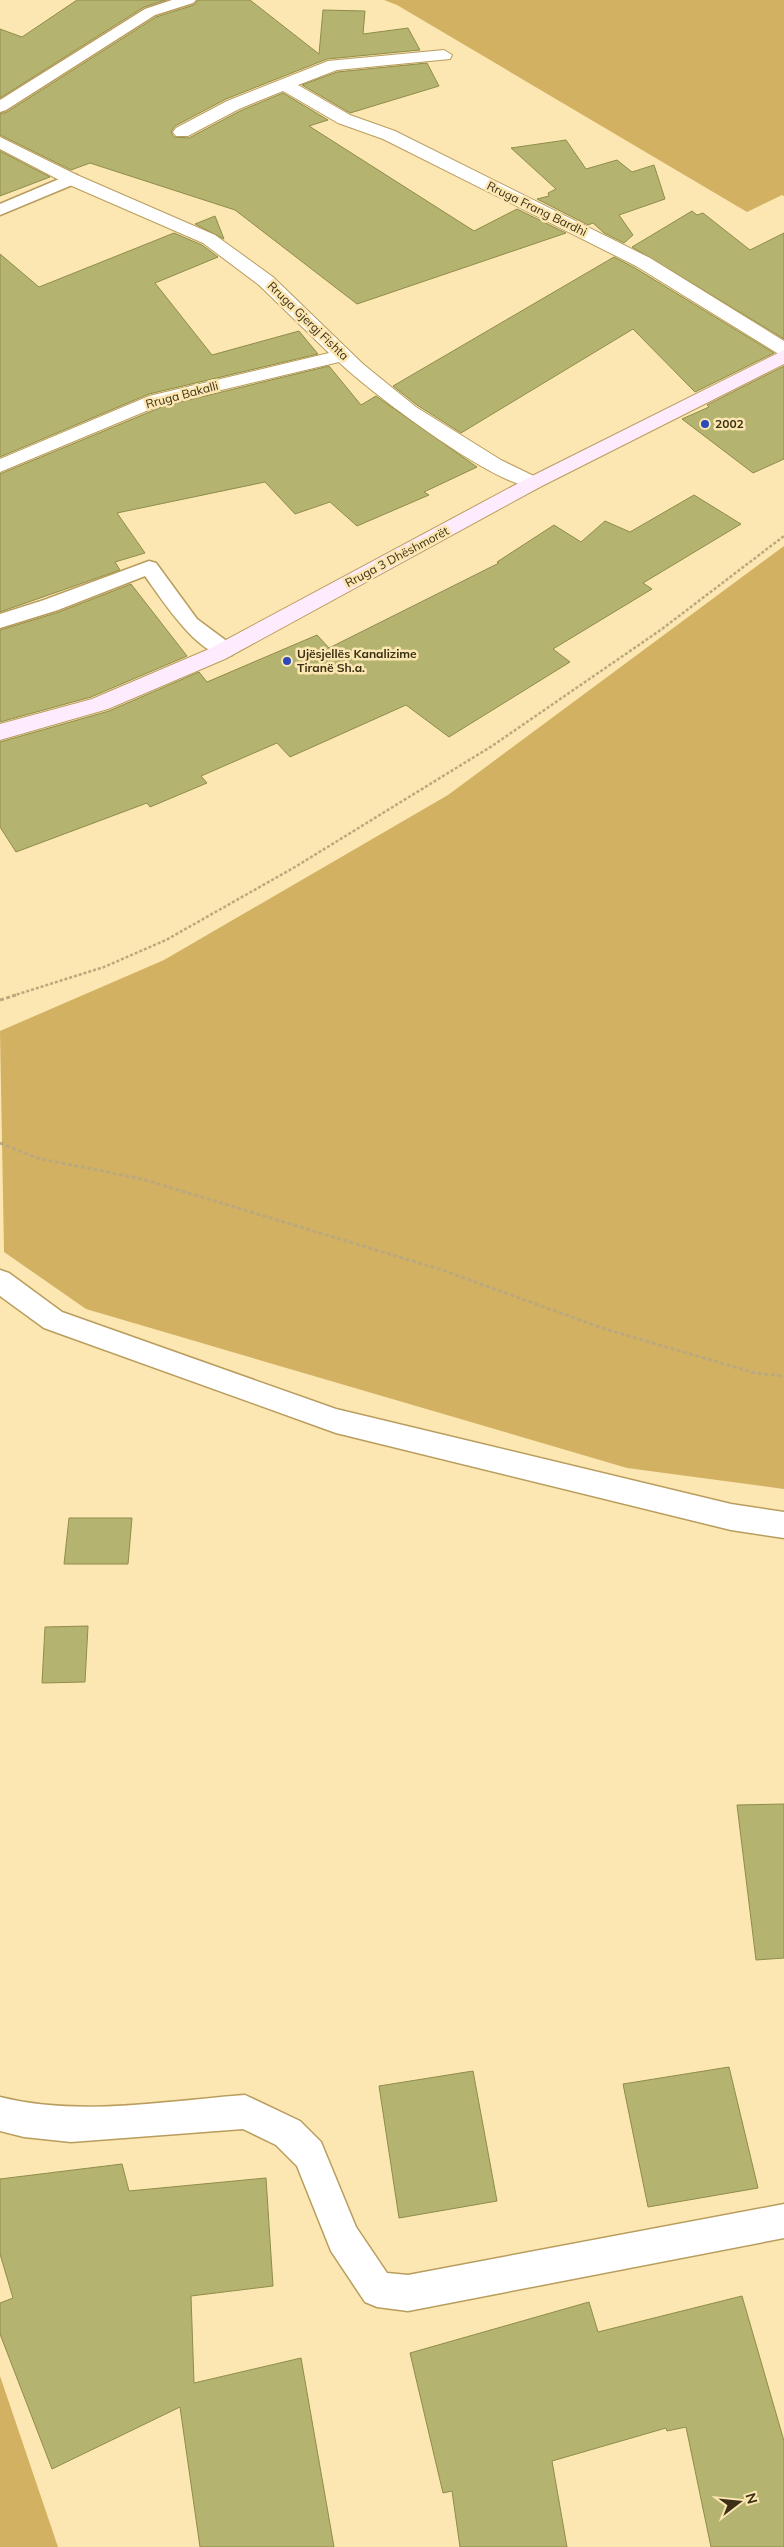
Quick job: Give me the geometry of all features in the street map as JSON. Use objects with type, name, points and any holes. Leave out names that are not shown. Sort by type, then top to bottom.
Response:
[{"type":"main road","name":"Rruga 3 Dhëshmorët","points":[[0,732],[100,704],[225,650],[533,484],[784,356]]},
{"type":"street","points":[[182,132],[233,105],[283,84],[334,66],[444,55]]},
{"type":"street","name":"Rruga Frang Bardhi","points":[[283,84],[344,119],[389,135],[643,262],[784,348]]},
{"type":"street","name":"Rruga Gjergj Fishta","points":[[0,142],[71,180],[209,239],[266,281],[343,355],[409,411],[494,464],[533,484]]},
{"type":"street","name":"Rruga Bakalli","points":[[0,466],[156,400],[343,355]]},
{"type":"lane","points":[[0,107],[150,12],[188,0]]},
{"type":"lane","points":[[0,210],[71,180]]},
{"type":"lane","points":[[0,621],[51,605],[149,568],[190,624],[225,650]]},
{"type":"lane","points":[[0,1281],[53,1320],[336,1421],[731,1517],[784,1525]]},
{"type":"lane","points":[[0,2114],[24,2120],[71,2125],[245,2112],[288,2133],[309,2154],[343,2240],[377,2290],[408,2293],[784,2221]]},
{"type":"path","points":[[0,1000],[104,967],[157,944],[296,867],[500,740],[662,629],[784,536]]},
{"type":"path","points":[[0,1143],[37,1158],[142,1179],[442,1270],[605,1329],[755,1374],[784,1376]]},
{"type":"shaded area","points":[[384,0],[784,0],[784,196],[782,195],[747,212],[397,5]]},
{"type":"shaded area","points":[[784,546],[784,1489],[627,1468],[86,1309],[4,1252],[0,1031],[164,960],[448,795]]},
{"type":"shaded area","points":[[0,2376],[58,2547],[0,2547]]},
{"type":"building","points":[[77,0],[166,0],[144,7],[0,98],[0,29],[22,37]]},
{"type":"building","points":[[198,0],[250,0],[319,54],[323,10],[365,11],[363,34],[408,28],[420,50],[327,59],[226,99],[175,126],[171,132],[174,137],[189,138],[240,111],[283,93],[328,120],[309,126],[474,231],[517,209],[566,233],[357,304],[235,210],[90,163],[71,170],[0,135],[0,114],[7,112],[156,17],[194,5]]},
{"type":"building","points":[[427,63],[439,86],[350,113],[302,85],[337,72]]},
{"type":"building","points":[[566,140],[586,169],[617,160],[632,172],[654,165],[665,199],[619,215],[633,235],[624,243],[604,233],[593,223],[588,225],[537,199],[549,196],[548,193],[556,189],[511,148]]},
{"type":"building","points":[[0,151],[50,177],[0,196]]},
{"type":"building","points":[[692,211],[697,215],[703,213],[750,250],[784,233],[784,339],[632,247]]},
{"type":"building","points":[[215,216],[224,239],[195,224]]},
{"type":"building","points":[[174,233],[202,245],[218,257],[155,283],[212,355],[299,331],[318,354],[149,394],[0,457],[0,254],[39,287]]},
{"type":"building","points":[[614,257],[774,353],[695,392],[633,329],[461,433],[417,405],[393,386]]},
{"type":"building","points":[[329,366],[361,405],[376,396],[477,467],[424,492],[429,495],[357,526],[330,502],[295,514],[265,482],[117,513],[145,553],[115,562],[120,570],[0,612],[0,474],[164,406]]},
{"type":"building","points":[[784,366],[784,459],[753,473],[682,419],[709,407],[707,405]]},
{"type":"building","points":[[694,495],[741,524],[643,583],[652,589],[553,649],[570,662],[449,737],[406,705],[290,757],[277,743],[201,776],[207,783],[150,807],[147,803],[16,852],[0,827],[0,742],[109,711],[199,672],[207,682],[317,635],[329,648],[499,563],[497,562],[554,525],[581,542],[605,521],[630,532]]},
{"type":"building","points":[[131,584],[187,656],[91,697],[0,722],[0,630],[59,612]]},
{"type":"building","points":[[69,1518],[132,1518],[128,1564],[64,1564]]},
{"type":"building","points":[[88,1626],[85,1682],[42,1683],[45,1627]]},
{"type":"building","points":[[784,1804],[784,1958],[756,1960],[737,1805]]},
{"type":"building","points":[[729,2067],[758,2188],[648,2207],[623,2084]]},
{"type":"building","points":[[473,2071],[497,2201],[399,2218],[379,2086]]},
{"type":"building","points":[[122,2164],[129,2191],[266,2178],[273,2286],[191,2296],[194,2383],[301,2358],[334,2547],[200,2547],[180,2407],[52,2469],[0,2334],[0,2303],[13,2298],[0,2254],[0,2179]]},
{"type":"building","points":[[742,2296],[784,2441],[784,2547],[711,2547],[686,2427],[667,2431],[666,2428],[552,2461],[567,2547],[460,2547],[452,2491],[443,2493],[410,2353],[589,2302],[598,2332]]},
{"type":"place","name":"2002","points":[[705,424]]},
{"type":"place","name":"Ujësjellës Kanalizime Tiranë Sh.a.","points":[[287,661]]}]
